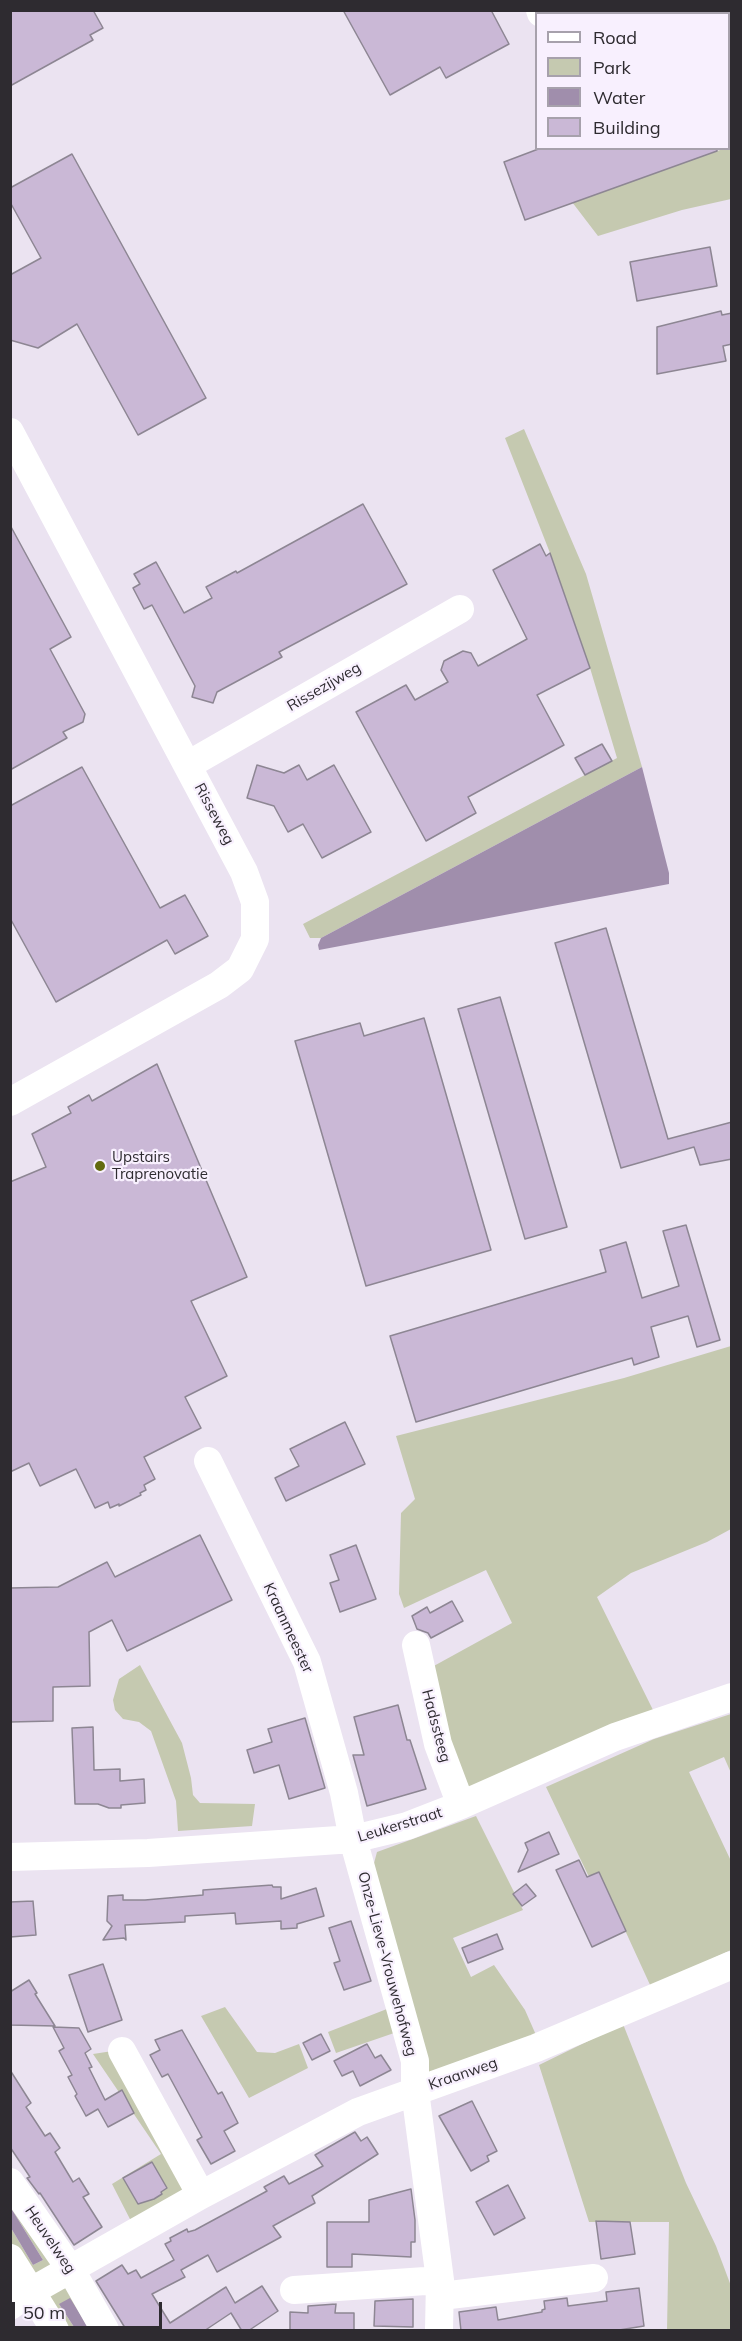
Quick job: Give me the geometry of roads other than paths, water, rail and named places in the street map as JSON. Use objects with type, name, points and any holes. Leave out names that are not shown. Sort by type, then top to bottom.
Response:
[{"type":"street","name":"Risseweg","points":[[10,1102],[219,985],[240,969],[255,939],[255,902],[244,872],[11,435]]},
{"type":"street","name":"Rissezijweg","points":[[188,765],[460,609]]},
{"type":"street","name":"Kraanmeester","points":[[208,1461],[307,1662],[344,1793],[353,1839]]},
{"type":"street","name":"Hadssteeg","points":[[416,1645],[438,1744],[461,1805]]},
{"type":"street","name":"Leukerstraat","points":[[10,1857],[148,1853],[353,1839],[407,1826],[461,1805],[615,1737],[732,1697]]},
{"type":"street","name":"Onze-Lieve-Vrouwehofweg","points":[[353,1839],[414,2061],[415,2091],[440,2288],[439,2331]]},
{"type":"street","name":"Kraanweg","points":[[20,2299],[201,2195],[358,2112],[536,2048],[732,1965]]},
{"type":"street","points":[[122,2051],[201,2195]]},
{"type":"street","name":"Heuvelweg","points":[[10,2182],[71,2270],[105,2331]]},
{"type":"street","points":[[10,2258],[20,2299],[55,2331]]},
{"type":"street","points":[[294,2290],[440,2288],[594,2278]]},
{"type":"water","points":[[642,767],[669,873],[669,884],[319,950],[318,945],[321,938]]},
{"type":"water","points":[[11,2208],[43,2260],[33,2265],[11,2228]]},
{"type":"water","points":[[70,2298],[90,2330],[76,2330],[59,2304]]},
{"type":"place","name":"Upstairs Traprenovatie","points":[[100,1166]]}]
